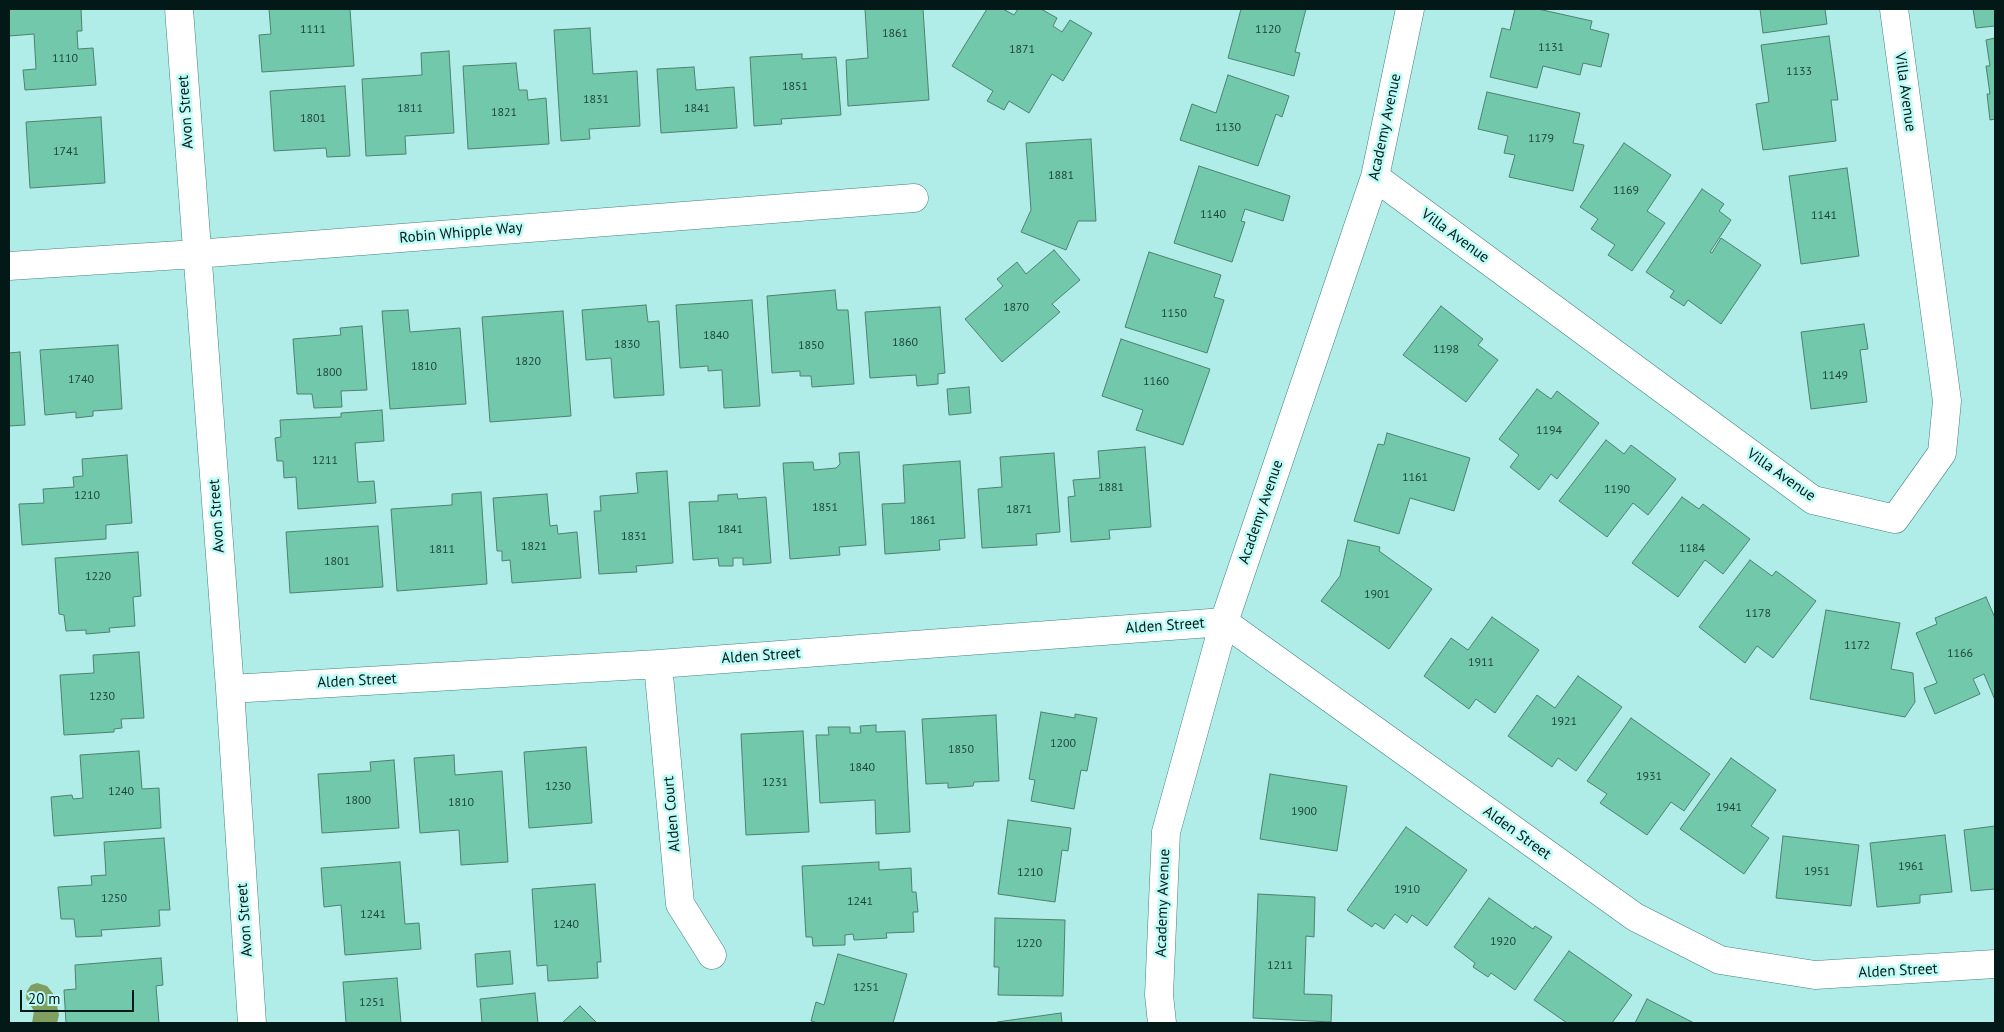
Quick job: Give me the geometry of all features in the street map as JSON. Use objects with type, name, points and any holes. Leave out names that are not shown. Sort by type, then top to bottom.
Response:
[{"type":"street","name":"Avon Street","points":[[179,9],[230,689],[252,1023]]},
{"type":"street","name":"Academy Avenue","points":[[1162,1023],[1159,995],[1166,832],[1224,622],[1375,177],[1410,9]]},
{"type":"street","name":"Villa Avenue","points":[[1375,177],[1813,500],[1895,519],[1942,453],[1947,401],[1894,9]]},
{"type":"street","name":"Robin Whipple Way","points":[[9,266],[196,254],[914,198]]},
{"type":"street","name":"Alden Street","points":[[230,689],[658,664],[1224,622],[1635,917],[1720,960],[1815,976],[1995,964]]},
{"type":"street","name":"Alden Court","points":[[658,664],[680,904],[712,956]]},
{"type":"shaded area","points":[[37,983],[47,986],[55,996],[59,1015],[57,1023],[32,1023],[34,1011],[26,998],[27,991],[31,985]]},
{"type":"building","points":[[9,9],[81,9],[82,31],[77,31],[78,49],[93,48],[96,85],[25,90],[23,70],[36,69],[34,34],[9,36]]},
{"type":"building","points":[[269,9],[350,9],[354,66],[262,72],[259,35],[271,34]]},
{"type":"building","points":[[865,9],[923,9],[929,100],[848,106],[846,60],[868,58]]},
{"type":"building","points":[[987,9],[1003,9],[1014,15],[1018,9],[1041,9],[1057,18],[1053,26],[1062,32],[1070,20],[1092,33],[1063,81],[1052,74],[1029,113],[1009,101],[1004,110],[987,101],[993,91],[952,66]]},
{"type":"building","points":[[1241,9],[1306,9],[1295,52],[1300,53],[1294,76],[1228,58]]},
{"type":"building","points":[[1515,9],[1538,9],[1592,21],[1590,29],[1609,34],[1601,67],[1583,63],[1580,75],[1543,66],[1537,88],[1490,77],[1502,28],[1510,30]]},
{"type":"building","points":[[1760,9],[1825,9],[1827,24],[1763,33]]},
{"type":"building","points":[[1973,9],[1995,9],[1995,26],[1976,28]]},
{"type":"building","points":[[590,28],[593,74],[637,71],[640,126],[589,129],[590,139],[561,141],[554,30]]},
{"type":"building","points":[[1829,36],[1838,100],[1831,100],[1836,141],[1763,150],[1756,104],[1769,102],[1761,45]]},
{"type":"building","points":[[1995,38],[1995,119],[1990,120],[1987,94],[1990,94],[1986,66],[1990,66],[1986,40]]},
{"type":"building","points":[[449,51],[454,133],[405,136],[406,154],[366,156],[362,79],[422,75],[421,53]]},
{"type":"building","points":[[802,54],[802,59],[836,57],[841,115],[781,119],[782,124],[754,126],[750,57]]},
{"type":"building","points":[[516,63],[519,90],[527,90],[528,100],[546,98],[549,144],[468,149],[463,66]]},
{"type":"building","points":[[694,67],[696,90],[734,87],[737,128],[661,133],[657,69]]},
{"type":"building","points":[[1228,75],[1289,96],[1282,117],[1276,114],[1258,166],[1180,140],[1192,104],[1216,113]]},
{"type":"building","points":[[345,86],[350,156],[327,157],[326,148],[274,151],[270,91]]},
{"type":"building","points":[[1487,92],[1580,113],[1573,143],[1584,145],[1573,191],[1509,177],[1515,155],[1504,153],[1508,136],[1478,129]]},
{"type":"building","points":[[101,117],[105,183],[30,188],[26,122]]},
{"type":"building","points":[[1091,139],[1096,221],[1078,221],[1066,250],[1021,232],[1031,210],[1026,143]]},
{"type":"building","points":[[1624,143],[1671,175],[1647,211],[1665,223],[1632,271],[1608,255],[1615,245],[1591,229],[1598,219],[1580,207]]},
{"type":"building","points":[[1199,166],[1290,196],[1283,221],[1245,209],[1241,221],[1245,222],[1232,262],[1174,243]]},
{"type":"building","points":[[1847,168],[1859,256],[1801,264],[1789,176]]},
{"type":"building","points":[[1702,189],[1724,204],[1719,211],[1731,220],[1710,252],[1712,253],[1721,238],[1761,265],[1721,324],[1688,300],[1684,306],[1670,297],[1674,291],[1646,272]]},
{"type":"building","points":[[1054,250],[1080,280],[1052,304],[1060,312],[1002,362],[965,319],[1003,286],[997,279],[1017,262],[1026,274]]},
{"type":"building","points":[[1149,252],[1221,275],[1214,297],[1224,300],[1207,353],[1125,327]]},
{"type":"building","points":[[835,290],[837,310],[848,310],[854,384],[812,387],[811,376],[800,376],[800,371],[772,373],[767,296]]},
{"type":"building","points":[[752,300],[760,406],[724,408],[722,370],[708,371],[708,366],[680,368],[676,305]]},
{"type":"building","points":[[646,305],[648,322],[659,321],[664,395],[614,398],[611,358],[586,360],[582,310]]},
{"type":"building","points":[[1441,306],[1483,339],[1478,345],[1498,360],[1466,402],[1403,355]]},
{"type":"building","points":[[940,307],[945,373],[938,374],[938,384],[917,386],[916,375],[870,378],[865,312]]},
{"type":"building","points":[[408,310],[410,332],[460,328],[466,404],[390,409],[382,311]]},
{"type":"building","points":[[563,311],[571,416],[490,422],[482,317]]},
{"type":"building","points":[[1864,324],[1868,349],[1860,350],[1867,402],[1811,409],[1801,332]]},
{"type":"building","points":[[362,326],[367,390],[341,391],[342,407],[314,408],[312,394],[297,394],[293,339],[341,335],[340,328]]},
{"type":"building","points":[[1121,339],[1210,369],[1183,445],[1136,430],[1143,410],[1102,396]]},
{"type":"building","points":[[118,345],[122,409],[93,411],[93,416],[76,418],[76,412],[45,415],[40,350]]},
{"type":"building","points":[[20,352],[25,425],[9,426],[9,353]]},
{"type":"building","points":[[969,387],[971,413],[949,415],[947,389]]},
{"type":"building","points":[[1537,389],[1551,399],[1557,391],[1599,423],[1557,479],[1551,474],[1539,490],[1510,467],[1519,455],[1499,439]]},
{"type":"building","points":[[382,410],[384,441],[355,443],[358,482],[374,481],[376,503],[298,509],[296,477],[284,478],[283,461],[277,461],[275,438],[281,437],[280,420],[341,417],[341,413]]},
{"type":"building","points":[[1387,433],[1470,458],[1454,511],[1410,498],[1399,534],[1354,521],[1378,444],[1384,445]]},
{"type":"building","points":[[1606,440],[1624,454],[1631,445],[1676,479],[1648,515],[1633,503],[1607,537],[1559,501]]},
{"type":"building","points":[[1145,447],[1151,527],[1109,530],[1110,539],[1071,542],[1068,497],[1075,496],[1073,480],[1100,478],[1098,451]]},
{"type":"building","points":[[859,452],[866,545],[839,547],[840,555],[790,559],[783,463],[813,462],[814,470],[836,468],[840,464],[839,453]]},
{"type":"building","points":[[1054,453],[1060,532],[1036,534],[1037,545],[982,548],[978,489],[1002,487],[1000,457]]},
{"type":"building","points":[[127,455],[132,523],[106,525],[106,539],[22,545],[19,504],[44,503],[43,489],[74,487],[73,477],[83,476],[82,459]]},
{"type":"building","points":[[960,461],[965,538],[939,540],[940,550],[885,554],[882,504],[905,503],[903,465]]},
{"type":"building","points":[[667,471],[673,563],[636,566],[637,572],[599,574],[594,511],[601,511],[600,496],[638,493],[636,473]]},
{"type":"building","points":[[481,492],[487,584],[397,591],[391,509],[452,505],[452,494]]},
{"type":"building","points":[[547,494],[550,526],[557,525],[558,534],[577,532],[581,578],[512,583],[510,560],[502,561],[502,551],[497,551],[493,498]]},
{"type":"building","points":[[737,494],[738,499],[766,497],[771,563],[743,565],[743,558],[733,558],[733,566],[719,566],[718,558],[693,560],[689,502],[718,501],[718,495]]},
{"type":"building","points":[[1682,497],[1699,509],[1703,504],[1750,539],[1723,574],[1705,560],[1678,597],[1632,563]]},
{"type":"building","points":[[378,526],[383,587],[290,593],[286,532]]},
{"type":"building","points":[[1348,540],[1380,547],[1379,551],[1432,589],[1389,649],[1321,601],[1340,576]]},
{"type":"building","points":[[138,552],[141,596],[133,597],[135,626],[109,628],[110,632],[86,634],[86,630],[66,631],[64,615],[59,614],[55,558]]},
{"type":"building","points":[[1750,560],[1772,576],[1776,571],[1816,601],[1773,658],[1757,646],[1745,663],[1699,627]]},
{"type":"building","points":[[1986,597],[1995,618],[1995,700],[1984,674],[1973,679],[1980,694],[1935,714],[1924,688],[1937,683],[1916,633],[1937,624],[1935,618]]},
{"type":"building","points":[[1826,610],[1900,623],[1891,669],[1913,673],[1915,702],[1905,717],[1810,699]]},
{"type":"building","points":[[1492,617],[1539,650],[1495,713],[1476,699],[1469,709],[1424,676],[1451,638],[1468,650]]},
{"type":"building","points":[[139,652],[144,718],[121,719],[122,728],[114,729],[114,732],[64,735],[60,675],[94,673],[93,655]]},
{"type":"building","points":[[1578,676],[1622,707],[1576,771],[1558,758],[1552,767],[1508,736],[1537,695],[1555,708]]},
{"type":"building","points":[[1041,712],[1075,718],[1075,714],[1097,718],[1087,771],[1081,770],[1074,809],[1031,801],[1035,780],[1029,779]]},
{"type":"building","points":[[996,715],[999,781],[974,782],[973,786],[948,788],[948,783],[926,784],[922,719]]},
{"type":"building","points":[[1631,718],[1710,774],[1684,811],[1671,802],[1647,835],[1600,803],[1607,794],[1587,781]]},
{"type":"building","points":[[876,725],[876,732],[905,731],[910,832],[876,834],[875,800],[820,803],[816,735],[829,735],[828,727],[850,727],[850,733],[861,733],[860,726]]},
{"type":"building","points":[[803,731],[809,832],[746,835],[741,734]]},
{"type":"building","points":[[586,747],[592,823],[529,828],[524,752]]},
{"type":"building","points":[[139,751],[142,789],[159,788],[161,828],[54,836],[51,797],[72,795],[73,799],[83,798],[80,755]]},
{"type":"building","points":[[454,755],[455,775],[502,771],[508,862],[461,865],[459,830],[420,833],[414,758]]},
{"type":"building","points":[[1731,758],[1776,790],[1751,826],[1769,838],[1744,874],[1680,829]]},
{"type":"building","points":[[394,760],[399,828],[322,833],[318,774],[371,771],[370,762]]},
{"type":"building","points":[[1270,774],[1347,786],[1337,851],[1260,839]]},
{"type":"building","points":[[1008,820],[1071,828],[1068,851],[1062,850],[1055,902],[998,894]]},
{"type":"building","points":[[1995,826],[1995,889],[1971,891],[1964,830]]},
{"type":"building","points":[[1406,827],[1467,870],[1427,926],[1412,915],[1407,923],[1395,914],[1384,929],[1375,923],[1372,927],[1347,910]]},
{"type":"building","points":[[1945,835],[1952,892],[1920,895],[1920,903],[1877,907],[1870,843]]},
{"type":"building","points":[[1783,836],[1859,845],[1851,906],[1776,898]]},
{"type":"building","points":[[164,838],[170,910],[159,910],[160,926],[101,930],[102,936],[76,937],[74,919],[61,919],[58,887],[92,885],[91,876],[106,875],[104,842]]},
{"type":"building","points":[[400,862],[405,924],[419,923],[421,949],[345,955],[341,905],[324,907],[321,868]]},
{"type":"building","points":[[879,862],[879,870],[911,868],[912,892],[916,892],[918,912],[913,912],[914,932],[886,933],[887,938],[854,940],[853,934],[845,935],[845,945],[813,946],[812,937],[806,937],[802,866]]},
{"type":"building","points":[[595,884],[601,962],[597,962],[598,978],[548,981],[547,965],[537,966],[532,889]]},
{"type":"building","points":[[1258,894],[1315,897],[1314,937],[1306,936],[1304,994],[1332,995],[1331,1022],[1253,1018]]},
{"type":"building","points":[[1489,898],[1533,929],[1535,926],[1552,937],[1515,990],[1491,973],[1488,977],[1473,967],[1475,963],[1454,947]]},
{"type":"building","points":[[995,918],[1065,920],[1063,996],[998,995],[999,967],[994,967]]},
{"type":"building","points":[[510,951],[513,984],[477,987],[475,954]]},
{"type":"building","points":[[1569,951],[1632,995],[1612,1023],[1567,1023],[1534,1000]]},
{"type":"building","points":[[838,954],[907,974],[893,1023],[818,1023],[811,1021],[816,1002],[824,1005]]},
{"type":"building","points":[[161,958],[163,985],[156,986],[159,1023],[66,1023],[64,990],[76,989],[75,965]]},
{"type":"building","points":[[397,978],[401,1023],[346,1023],[343,982]]},
{"type":"building","points":[[535,993],[538,1023],[482,1023],[480,999]]},
{"type":"building","points":[[1647,999],[1694,1023],[1635,1023]]},
{"type":"building","points":[[580,1006],[597,1023],[562,1023]]},
{"type":"building","points":[[1061,1013],[1062,1023],[997,1022]]}]
